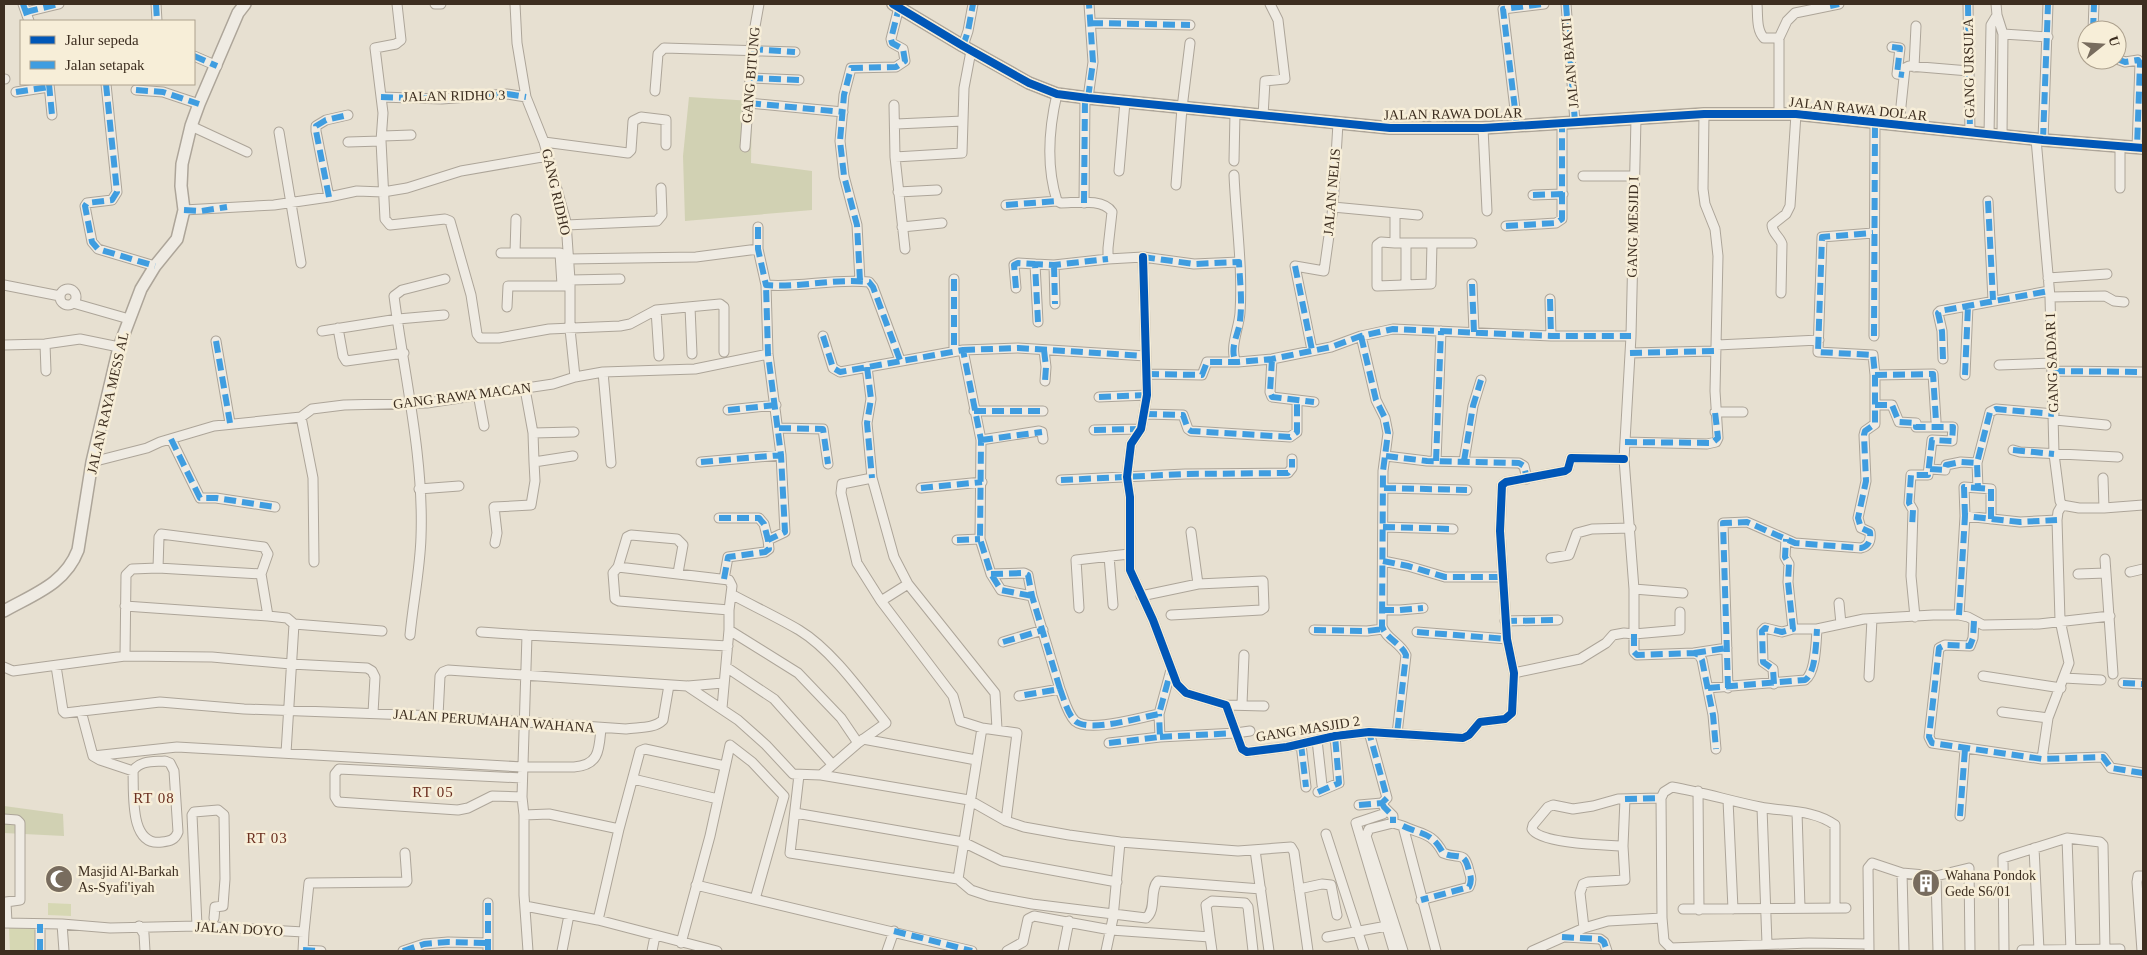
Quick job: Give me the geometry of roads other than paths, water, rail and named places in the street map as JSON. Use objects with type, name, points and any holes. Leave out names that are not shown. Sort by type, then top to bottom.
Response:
[{"type":"street","points":[[29,20],[25,8],[59,4]]},
{"type":"street","points":[[156,4],[157,20]]},
{"type":"street","name":"JALAN RAYA MESS AL","points":[[4,611],[58,581],[73,563],[78,550],[92,462],[119,347],[141,289],[155,266],[177,239],[184,210],[181,186],[182,164],[191,126],[238,14],[244,4]]},
{"type":"street","points":[[397,4],[401,40],[396,44],[375,48],[381,97],[385,219],[390,225],[445,219],[450,221],[471,295],[477,334],[480,338],[499,338],[533,331],[630,324],[656,310],[722,305],[724,352]]},
{"type":"street","points":[[434,4],[441,4]]},
{"type":"street","name":"GANG RIDHO","points":[[515,4],[517,43],[526,97],[544,142],[566,225],[572,378]]},
{"type":"street","name":"GANG BITUNG","points":[[745,147],[751,78],[751,49],[759,4]]},
{"type":"street","points":[[895,157],[961,154],[968,31],[973,4]]},
{"type":"street","points":[[1084,202],[1087,98],[1093,62],[1089,4]]},
{"type":"street","points":[[1264,116],[1265,81],[1285,78],[1278,20],[1270,4]]},
{"type":"street","points":[[1517,126],[1503,6],[1544,4]]},
{"type":"street","name":"JALAN BAKTI","points":[[1566,4],[1575,122]]},
{"type":"street","points":[[1757,4],[1761,35],[1764,38],[1779,38]]},
{"type":"street","points":[[1779,114],[1779,38],[1787,21],[1795,13],[1839,4]]},
{"type":"street","name":"GANG URSULA","points":[[1968,4],[1970,133]]},
{"type":"street","points":[[1996,4],[1997,16],[2003,34],[2002,136]]},
{"type":"street","name":"GANG SADAR I","points":[[2048,4],[2048,37],[2040,140],[2053,367],[2054,454],[2062,505]]},
{"type":"street","points":[[2093,20],[2094,4]]},
{"type":"street","points":[[860,281],[857,224],[844,176],[840,141],[844,95],[851,68],[896,67],[905,61],[903,49],[892,43],[891,39],[896,6]]},
{"type":"street","name":"JALAN RAWA DOLAR","points":[[896,6],[1029,83],[1057,94],[1087,98],[1390,128],[1483,128],[1704,114],[1796,114],[1989,135],[2140,148]]},
{"type":"street","points":[[1989,135],[1991,25],[1997,16]]},
{"type":"street","points":[[1091,24],[1190,25]]},
{"type":"street","points":[[1914,67],[1916,26]]},
{"type":"street","points":[[2003,34],[2048,37]]},
{"type":"street","points":[[1176,185],[1182,108],[1190,43]]},
{"type":"street","points":[[1892,47],[1900,48],[1897,74],[1904,75]]},
{"type":"street","points":[[655,91],[658,54],[664,48],[751,49],[796,52]]},
{"type":"street","points":[[195,56],[217,66]]},
{"type":"street","points":[[2127,62],[2138,60],[2140,63],[2140,148]]},
{"type":"street","points":[[1899,125],[1904,68],[1970,71]]},
{"type":"street","points":[[751,78],[798,80]]},
{"type":"street","points":[[16,92],[49,85],[52,115]]},
{"type":"street","points":[[106,85],[117,192],[112,200],[87,203],[85,206],[94,247],[155,266]]},
{"type":"street","points":[[136,90],[163,92],[199,104]]},
{"type":"street","name":"JALAN RIDHO 3","points":[[381,97],[442,99],[507,94],[526,97]]},
{"type":"street","points":[[1057,94],[1051,119],[1050,147],[1053,188],[1057,201]]},
{"type":"street","points":[[1119,171],[1125,102]]},
{"type":"street","points":[[749,103],[843,112]]},
{"type":"street","points":[[894,104],[896,124],[895,157],[904,249]]},
{"type":"street","points":[[1234,161],[1235,113]]},
{"type":"street","points":[[1625,442],[1712,444],[1718,438],[1715,412],[1718,242],[1702,189],[1704,114]]},
{"type":"street","points":[[1781,293],[1782,244],[1774,232],[1772,224],[1786,214],[1790,206],[1796,114]]},
{"type":"street","points":[[329,197],[316,126],[326,120],[348,116]]},
{"type":"street","points":[[544,142],[626,154],[631,150],[634,121],[641,117],[666,120],[666,145]]},
{"type":"street","name":"GANG MESJID I","points":[[1636,118],[1631,336],[1624,459],[1631,528],[1634,589],[1634,652],[1637,655],[1694,653]]},
{"type":"street","points":[[896,124],[964,121]]},
{"type":"street","name":"JALAN NELIS","points":[[1312,350],[1295,266],[1324,271],[1333,207],[1338,123]]},
{"type":"street","points":[[1506,226],[1556,223],[1560,221],[1563,215],[1562,123]]},
{"type":"street","points":[[1874,123],[1874,336]]},
{"type":"street","points":[[191,126],[247,152]]},
{"type":"street","points":[[1483,128],[1487,210]]},
{"type":"street","points":[[279,132],[302,263]]},
{"type":"street","points":[[348,142],[411,135]]},
{"type":"street","points":[[2120,147],[2120,188]]},
{"type":"street","points":[[184,210],[292,203],[357,191],[384,192],[407,188],[461,171],[548,156]]},
{"type":"street","points":[[1234,175],[1241,299],[1239,325],[1234,344],[1236,362]]},
{"type":"street","points":[[1584,176],[1634,176]]},
{"type":"street","points":[[566,225],[657,221],[662,216],[661,188]]},
{"type":"street","points":[[898,192],[937,190]]},
{"type":"street","points":[[1533,195],[1563,194]]},
{"type":"street","points":[[1006,205],[1057,201],[1061,203],[1084,202],[1106,205],[1111,209],[1108,259]]},
{"type":"street","points":[[1988,201],[1993,300]]},
{"type":"street","points":[[1333,207],[1418,216]]},
{"type":"street","points":[[1395,213],[1395,243]]},
{"type":"street","points":[[515,253],[516,219]]},
{"type":"street","points":[[902,227],[942,222]]},
{"type":"street","points":[[758,227],[758,249],[766,286],[768,354],[779,428],[782,503],[786,530],[775,538],[768,540]]},
{"type":"street","points":[[1728,688],[1724,523],[1747,522],[1795,543],[1861,548],[1868,544],[1870,532],[1861,528],[1858,518],[1866,481],[1864,435],[1865,431],[1875,424],[1873,355],[1818,352],[1818,340],[1822,237],[1873,233]]},
{"type":"street","points":[[1432,242],[1431,284],[1377,286],[1377,245],[1381,242],[1395,243],[1406,242],[1432,242],[1472,243]]},
{"type":"street","points":[[1406,242],[1406,285]]},
{"type":"street","points":[[568,259],[696,256],[758,249]]},
{"type":"street","points":[[502,253],[560,253],[567,284]]},
{"type":"street","points":[[1016,288],[1014,265],[1018,263],[1054,265],[1143,257],[1194,264],[1239,262]]},
{"type":"street","points":[[1143,257],[1147,395],[1141,430],[1132,444],[1128,477],[1130,497],[1130,570],[1153,620],[1176,684],[1186,693],[1226,705],[1264,706]]},
{"type":"street","points":[[1035,264],[1038,322]]},
{"type":"street","points":[[1054,265],[1054,304]]},
{"type":"street","points":[[2048,278],[2107,274]]},
{"type":"street","points":[[507,307],[508,286],[567,284],[620,279]]},
{"type":"street","points":[[954,279],[959,350],[981,440],[980,539],[990,574],[1001,590],[1032,596]]},
{"type":"street","points":[[410,635],[421,537],[419,489],[411,404],[395,294],[445,280]]},
{"type":"street","points":[[766,286],[780,287],[810,283],[869,282],[873,287],[900,360]]},
{"type":"street","points":[[1472,284],[1474,332]]},
{"type":"street","points":[[4,285],[60,296]]},
{"type":"street","points":[[60,296],[63,290],[72,289],[76,294],[73,303]]},
{"type":"street","points":[[1943,359],[1942,331],[1938,314],[1946,309],[1993,300],[2049,294],[2105,296],[2114,301],[2124,302]]},
{"type":"street","points":[[60,296],[64,304],[73,303],[129,319]]},
{"type":"street","points":[[1550,299],[1551,336]]},
{"type":"street","points":[[1965,375],[1968,306]]},
{"type":"street","points":[[690,307],[692,354]]},
{"type":"street","points":[[656,310],[660,356]]},
{"type":"street","points":[[322,331],[398,319],[444,315]]},
{"type":"street","points":[[338,328],[343,356],[346,361],[404,353]]},
{"type":"street","points":[[1146,374],[1202,375],[1207,362],[1272,359],[1344,344],[1361,336],[1393,328],[1551,336],[1631,336]]},
{"type":"street","points":[[1436,461],[1441,331]]},
{"type":"street","points":[[823,336],[835,370],[840,372],[959,350],[1044,350],[1146,356]]},
{"type":"street","points":[[1361,336],[1376,400],[1385,418],[1388,433],[1383,471],[1383,629],[1404,650],[1406,655],[1397,734]]},
{"type":"street","points":[[4,345],[45,344],[80,338],[119,347]]},
{"type":"street","points":[[1630,353],[1818,340]]},
{"type":"street","points":[[216,341],[230,423]]},
{"type":"street","points":[[45,344],[46,371]]},
{"type":"street","points":[[1044,350],[1045,381]]},
{"type":"street","name":"GANG RAWA MACAN","points":[[92,462],[147,448],[214,426],[301,417],[312,409],[344,405],[411,404],[525,389],[603,372],[696,369],[768,354]]},
{"type":"street","points":[[1272,359],[1271,396],[1275,399],[1314,402]]},
{"type":"street","points":[[1999,364],[2143,372]]},
{"type":"street","points":[[867,367],[871,399],[867,422],[872,478],[894,557],[908,584],[995,693],[997,730]]},
{"type":"street","points":[[603,372],[611,463]]},
{"type":"street","points":[[1875,375],[1933,374],[1936,421]]},
{"type":"street","points":[[1464,461],[1473,406],[1481,380]]},
{"type":"street","points":[[495,543],[497,533],[494,507],[531,505],[535,481],[533,433],[525,389]]},
{"type":"street","points":[[478,394],[484,426]]},
{"type":"street","points":[[1099,397],[1147,395]]},
{"type":"street","points":[[1145,414],[1183,415],[1188,430],[1191,431],[1290,437],[1296,432],[1297,401]]},
{"type":"street","points":[[728,410],[776,405]]},
{"type":"street","points":[[1875,405],[1892,405],[1899,422],[1916,424],[1916,426],[1953,426],[1952,441],[1932,440],[1928,476],[1911,475],[1909,502],[1913,510],[1911,576],[1915,617]]},
{"type":"street","points":[[1978,488],[1977,463],[1989,415],[1992,410],[2106,425]]},
{"type":"street","points":[[974,411],[1043,411]]},
{"type":"street","points":[[1715,412],[1743,412]]},
{"type":"street","points":[[301,417],[313,478],[314,562]]},
{"type":"street","points":[[779,428],[823,429],[828,464]]},
{"type":"street","points":[[1094,430],[1141,430]]},
{"type":"street","points":[[981,440],[1039,431],[1042,432],[1043,439]]},
{"type":"street","points":[[533,433],[574,432]]},
{"type":"street","points":[[171,439],[200,498],[216,498],[274,507]]},
{"type":"street","points":[[2013,450],[2118,457]]},
{"type":"street","points":[[701,462],[781,455]]},
{"type":"street","points":[[534,462],[573,456]]},
{"type":"street","points":[[1386,456],[1436,461],[1519,463],[1524,466],[1527,479],[1565,471],[1568,469],[1571,458],[1624,459]]},
{"type":"street","points":[[1062,480],[1185,474],[1288,473],[1292,468],[1292,459]]},
{"type":"street","points":[[1930,469],[1945,470],[1946,465],[1961,462],[1977,463]]},
{"type":"street","points":[[872,478],[842,484],[841,494],[857,563],[881,602],[952,696],[960,721],[982,728],[1017,733],[1006,821]]},
{"type":"street","points":[[2103,478],[2104,508]]},
{"type":"street","name":"GANG MASJID 2","points":[[1226,705],[1242,749],[1247,752],[1301,744],[1335,736],[1369,732],[1463,738],[1469,735],[1480,722],[1505,719],[1512,713],[1514,674],[1507,638],[1502,577],[1500,531],[1502,485],[1506,482],[1527,479]]},
{"type":"street","points":[[921,488],[982,482]]},
{"type":"street","points":[[419,489],[458,486]]},
{"type":"street","points":[[1959,615],[1965,516],[1964,487],[1991,489],[1991,519]]},
{"type":"street","points":[[1384,488],[1467,490]]},
{"type":"street","points":[[2042,758],[2048,718],[2069,663],[2060,620],[2058,512],[2062,505],[2079,508],[2104,508],[2143,505]]},
{"type":"street","points":[[1965,516],[2020,522],[2057,520]]},
{"type":"street","points":[[719,518],[759,518],[762,520],[769,549],[765,552],[728,557],[724,579]]},
{"type":"street","points":[[1383,528],[1453,529]]},
{"type":"street","points":[[1551,558],[1569,555],[1577,533],[1592,529],[1631,528]]},
{"type":"street","points":[[1191,532],[1198,584]]},
{"type":"street","points":[[158,568],[159,536],[161,534],[264,547],[268,554],[261,574],[268,616]]},
{"type":"street","points":[[678,573],[682,544],[677,540],[631,535],[627,537],[618,567],[613,573],[614,599],[619,602],[729,610]]},
{"type":"street","points":[[957,540],[980,539]]},
{"type":"street","points":[[1786,539],[1785,557],[1789,560],[1788,582],[1793,629]]},
{"type":"street","points":[[1079,608],[1075,562],[1079,559],[1129,554]]},
{"type":"street","points":[[1109,556],[1113,605]]},
{"type":"street","points":[[2105,559],[2113,674]]},
{"type":"street","points":[[1383,561],[1445,577],[1502,577]]},
{"type":"street","points":[[618,567],[724,579],[731,582],[730,630],[723,683],[722,708]]},
{"type":"street","points":[[125,656],[126,575],[128,572],[137,568],[158,568],[261,574]]},
{"type":"street","points":[[2130,572],[2143,569]]},
{"type":"street","points":[[990,574],[1024,573],[1028,575],[1031,582],[1032,596],[1060,689],[1071,717],[1077,723],[1088,725],[1108,724],[1159,714]]},
{"type":"street","points":[[2078,574],[2106,573]]},
{"type":"street","points":[[1141,596],[1198,584],[1263,581],[1264,608],[1261,610],[1172,615]]},
{"type":"street","points":[[881,602],[908,584]]},
{"type":"street","points":[[1634,589],[1683,593]]},
{"type":"street","points":[[731,594],[800,630],[811,639],[844,671],[886,723],[860,741],[821,775]]},
{"type":"street","points":[[1839,603],[1841,624]]},
{"type":"street","points":[[125,606],[268,616],[288,618],[294,624],[382,631]]},
{"type":"street","points":[[1382,610],[1423,608]]},
{"type":"street","points":[[1514,674],[1580,659],[1606,643],[1613,636],[1624,633],[1634,634],[1680,630],[1680,612]]},
{"type":"street","points":[[1774,684],[1773,669],[1763,662],[1762,631],[1765,628],[1782,632],[1793,629],[1817,629],[1872,619],[1959,615],[1968,617],[1983,625],[2039,624],[2060,620],[2110,616]]},
{"type":"street","points":[[1869,677],[1872,619]]},
{"type":"street","points":[[1505,621],[1558,620]]},
{"type":"street","points":[[1974,621],[1973,638],[1970,646],[1940,646],[1929,737],[1932,743],[1965,749],[2060,760],[2093,756],[2104,757],[2111,768],[2143,773]]},
{"type":"street","points":[[286,753],[294,624]]},
{"type":"street","points":[[1314,630],[1367,631],[1383,629]]},
{"type":"street","points":[[1708,688],[1774,684],[1809,678],[1812,670],[1817,629]]},
{"type":"street","points":[[730,630],[798,673],[860,741],[976,760]]},
{"type":"street","points":[[1003,642],[1043,630]]},
{"type":"street","points":[[481,632],[728,646]]},
{"type":"street","points":[[1417,632],[1507,638]]},
{"type":"street","points":[[526,635],[524,674],[526,722],[522,797],[528,951]]},
{"type":"street","points":[[1694,653],[1727,648]]},
{"type":"street","points":[[1694,653],[1699,655],[1702,660],[1715,726],[1716,749]]},
{"type":"street","points":[[1242,704],[1244,655]]},
{"type":"street","points":[[4,667],[14,671],[125,656],[212,657],[367,668],[372,671],[375,677],[373,713]]},
{"type":"street","points":[[56,666],[63,711],[80,711],[93,756],[115,766],[133,771]]},
{"type":"street","points":[[726,667],[774,699],[832,764]]},
{"type":"street","points":[[1160,737],[1159,714],[1170,670]]},
{"type":"street","points":[[438,716],[440,676],[445,671],[524,674],[687,686],[723,683]]},
{"type":"street","points":[[1983,676],[2061,688]]},
{"type":"street","points":[[2064,678],[2101,680]]},
{"type":"street","points":[[2123,683],[2143,684]]},
{"type":"street","name":"JALAN PERUMAHAN WAHANA","points":[[80,711],[160,702],[288,712],[438,716],[602,728],[643,727],[663,720],[669,685]]},
{"type":"street","points":[[687,686],[722,708],[766,745],[789,771],[799,775],[821,775],[970,800],[1006,821],[1024,828],[1120,842],[1238,851],[1291,847],[1294,852],[1308,951]]},
{"type":"street","points":[[1019,696],[1060,689]]},
{"type":"street","points":[[2002,712],[2048,718]]},
{"type":"street","points":[[93,756],[171,747],[523,767],[574,767],[587,765],[594,760],[599,748],[602,728]]},
{"type":"street","points":[[958,879],[982,728]]},
{"type":"street","points":[[1109,743],[1160,737],[1250,731]]},
{"type":"street","points":[[1359,805],[1382,802],[1388,798],[1369,732]]},
{"type":"street","points":[[1317,740],[1320,788],[1338,783],[1335,736]]},
{"type":"street","points":[[1301,744],[1306,787]]},
{"type":"street","points":[[681,943],[725,766],[732,745],[752,762],[784,796],[756,899]]},
{"type":"street","points":[[598,920],[638,754],[644,749],[725,766]]},
{"type":"street","points":[[1960,816],[1965,749]]},
{"type":"street","points":[[165,761],[172,767],[178,825],[176,838],[170,841],[150,842],[138,829],[135,812],[133,771],[136,766],[144,762],[165,761]]},
{"type":"street","points":[[522,778],[339,769],[335,774],[335,797],[338,802],[458,810],[468,808],[492,796],[522,797]]},
{"type":"street","points":[[799,775],[790,853],[958,879],[971,890],[989,896],[1112,922],[1210,937]]},
{"type":"street","points":[[633,779],[718,799]]},
{"type":"street","points":[[1835,908],[1837,827],[1822,817],[1762,808],[1698,791],[1672,787],[1664,792],[1661,798],[1662,918],[1664,941],[1671,948],[1768,944],[1869,947],[1868,868],[1870,864],[1874,863],[1902,873],[1936,876],[1969,868],[1970,951]]},
{"type":"street","points":[[1698,791],[1699,910]]},
{"type":"street","points":[[1623,846],[1568,842],[1536,834],[1532,829],[1533,825],[1548,807],[1553,805],[1573,809],[1625,798],[1661,798]]},
{"type":"street","points":[[1625,798],[1623,846],[1625,880]]},
{"type":"street","points":[[1728,800],[1733,910]]},
{"type":"street","points":[[1382,802],[1384,807],[1393,816],[1393,823]]},
{"type":"street","points":[[1762,808],[1768,944]]},
{"type":"street","points":[[197,926],[192,815],[194,812],[218,810],[224,815],[225,879],[223,906],[215,907],[214,918]]},
{"type":"street","points":[[1797,812],[1800,908]]},
{"type":"street","points":[[795,813],[963,842],[1002,861],[1117,882]]},
{"type":"street","points":[[524,814],[549,814],[619,829]]},
{"type":"street","points":[[1383,814],[1356,823],[1394,951]]},
{"type":"street","points":[[4,819],[17,820],[20,823],[20,900],[6,902],[6,923]]},
{"type":"street","points":[[1402,951],[1366,836],[1369,829],[1393,823],[1430,836],[1436,840],[1442,853],[1466,858],[1471,880],[1469,887],[1422,900]]},
{"type":"street","points":[[1403,826],[1436,951]]},
{"type":"street","points":[[1326,834],[1364,951]]},
{"type":"street","points":[[2067,838],[2070,950]]},
{"type":"street","points":[[2004,951],[2003,858],[2067,838],[2100,842],[2103,845],[2105,950]]},
{"type":"street","points":[[1106,951],[1112,922],[1120,842]]},
{"type":"street","points":[[2034,848],[2039,950]]},
{"type":"street","points":[[1255,850],[1269,951]]},
{"type":"street","points":[[320,951],[303,951],[309,883],[406,882],[405,853]]},
{"type":"street","points":[[1902,873],[1904,951]]},
{"type":"street","points":[[1936,876],[1938,951]]},
{"type":"street","points":[[2142,951],[2137,882],[2138,876],[2143,876]]},
{"type":"street","points":[[1584,928],[1580,893],[1582,884],[1588,882],[1635,880]]},
{"type":"street","points":[[1007,951],[1023,942],[1027,920],[1034,916],[1068,921],[1112,922],[1146,918],[1149,916],[1155,885],[1158,882],[1261,889]]},
{"type":"street","points":[[1298,889],[1322,884],[1331,885],[1337,914]]},
{"type":"street","points":[[696,885],[972,951]]},
{"type":"street","points":[[1212,951],[1206,905],[1208,902],[1245,903],[1248,907],[1253,951]]},
{"type":"street","points":[[403,951],[424,944],[448,942],[488,947],[488,903]]},
{"type":"street","points":[[526,906],[569,916],[598,920],[717,951]]},
{"type":"street","points":[[1683,910],[1846,908]]},
{"type":"street","points":[[562,951],[569,916]]},
{"type":"street","points":[[1532,951],[1584,928],[1617,919],[1662,918]]},
{"type":"street","points":[[1063,951],[1068,921]]},
{"type":"street","name":"JALAN DOYO","points":[[6,923],[62,924],[110,928],[197,926],[304,932]]},
{"type":"street","points":[[40,924],[40,951]]},
{"type":"street","points":[[62,924],[64,951]]},
{"type":"street","points":[[139,926],[144,934],[145,951]]},
{"type":"street","points":[[1327,937],[1387,926]]},
{"type":"street","points":[[887,951],[894,931]]},
{"type":"street","points":[[652,951],[655,936]]},
{"type":"street","points":[[1562,937],[1600,939],[1604,942],[1607,951]]},
{"type":"street","points":[[2022,950],[2120,949]]},
{"type":"place","name":"Masjid Al-Barkah As-Syafi'iyah","points":[[59,879]]},
{"type":"place","name":"Wahana Pondok Gede S6/01","points":[[1926,883]]},
{"type":"district","name":"RT 05","points":[[433,792]]},
{"type":"district","name":"RT 08","points":[[154,798]]},
{"type":"district","name":"RT 03","points":[[267,838]]}]
